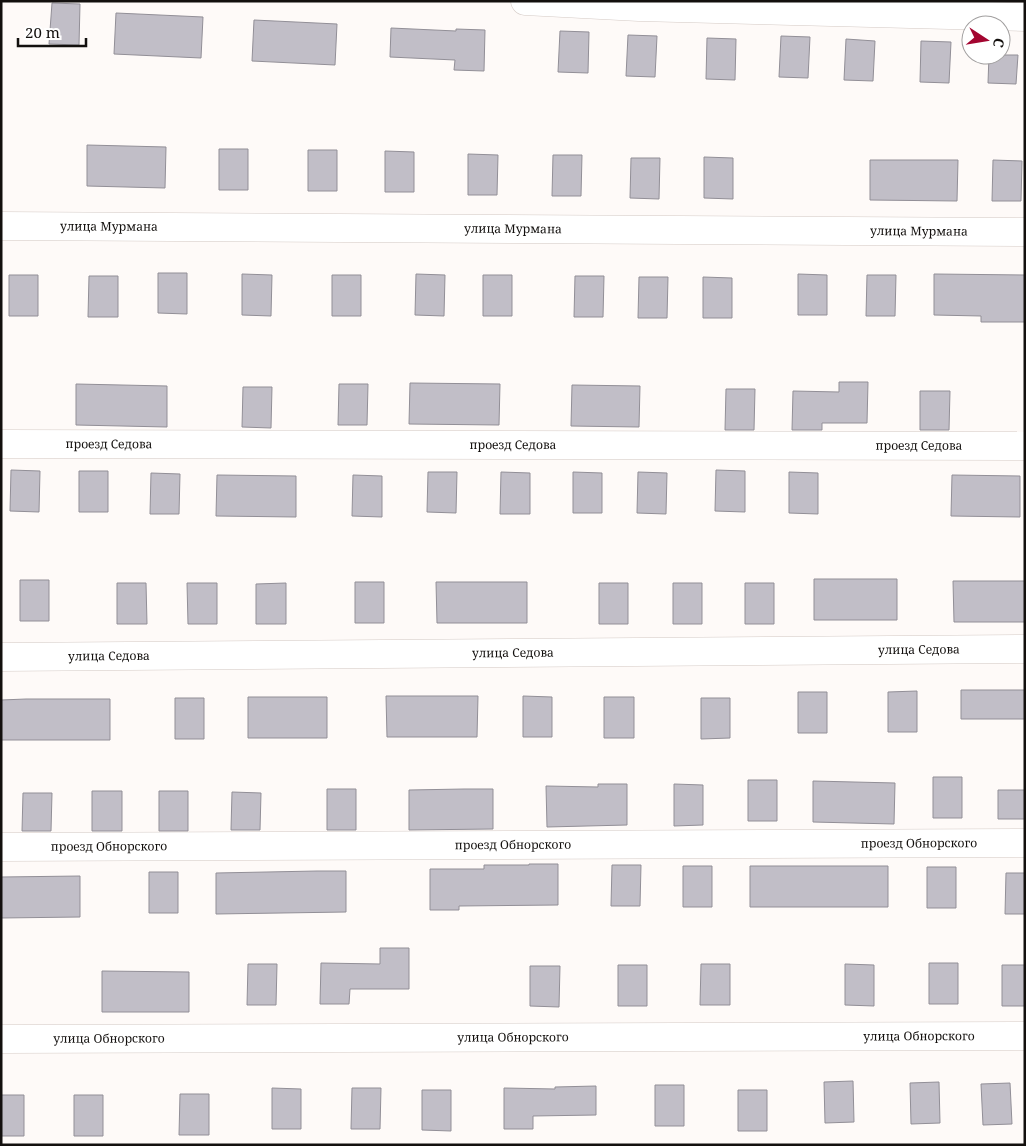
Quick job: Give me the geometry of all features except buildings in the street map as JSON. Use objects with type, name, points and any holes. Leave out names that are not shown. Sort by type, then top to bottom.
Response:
[{"type":"street","points":[[525,1],[639,7],[1025,17]]},
{"type":"street","name":"улица Мурмана","points":[[1,226],[1025,232]]},
{"type":"street","name":"проезд Седова","points":[[1,444],[1025,446]]},
{"type":"street","name":"улица Седова","points":[[1,657],[1025,649]]},
{"type":"street","name":"проезд Обнорского","points":[[1,846],[1025,843]]},
{"type":"street","name":"улица Обнорского","points":[[1,1040],[1025,1036]]}]
